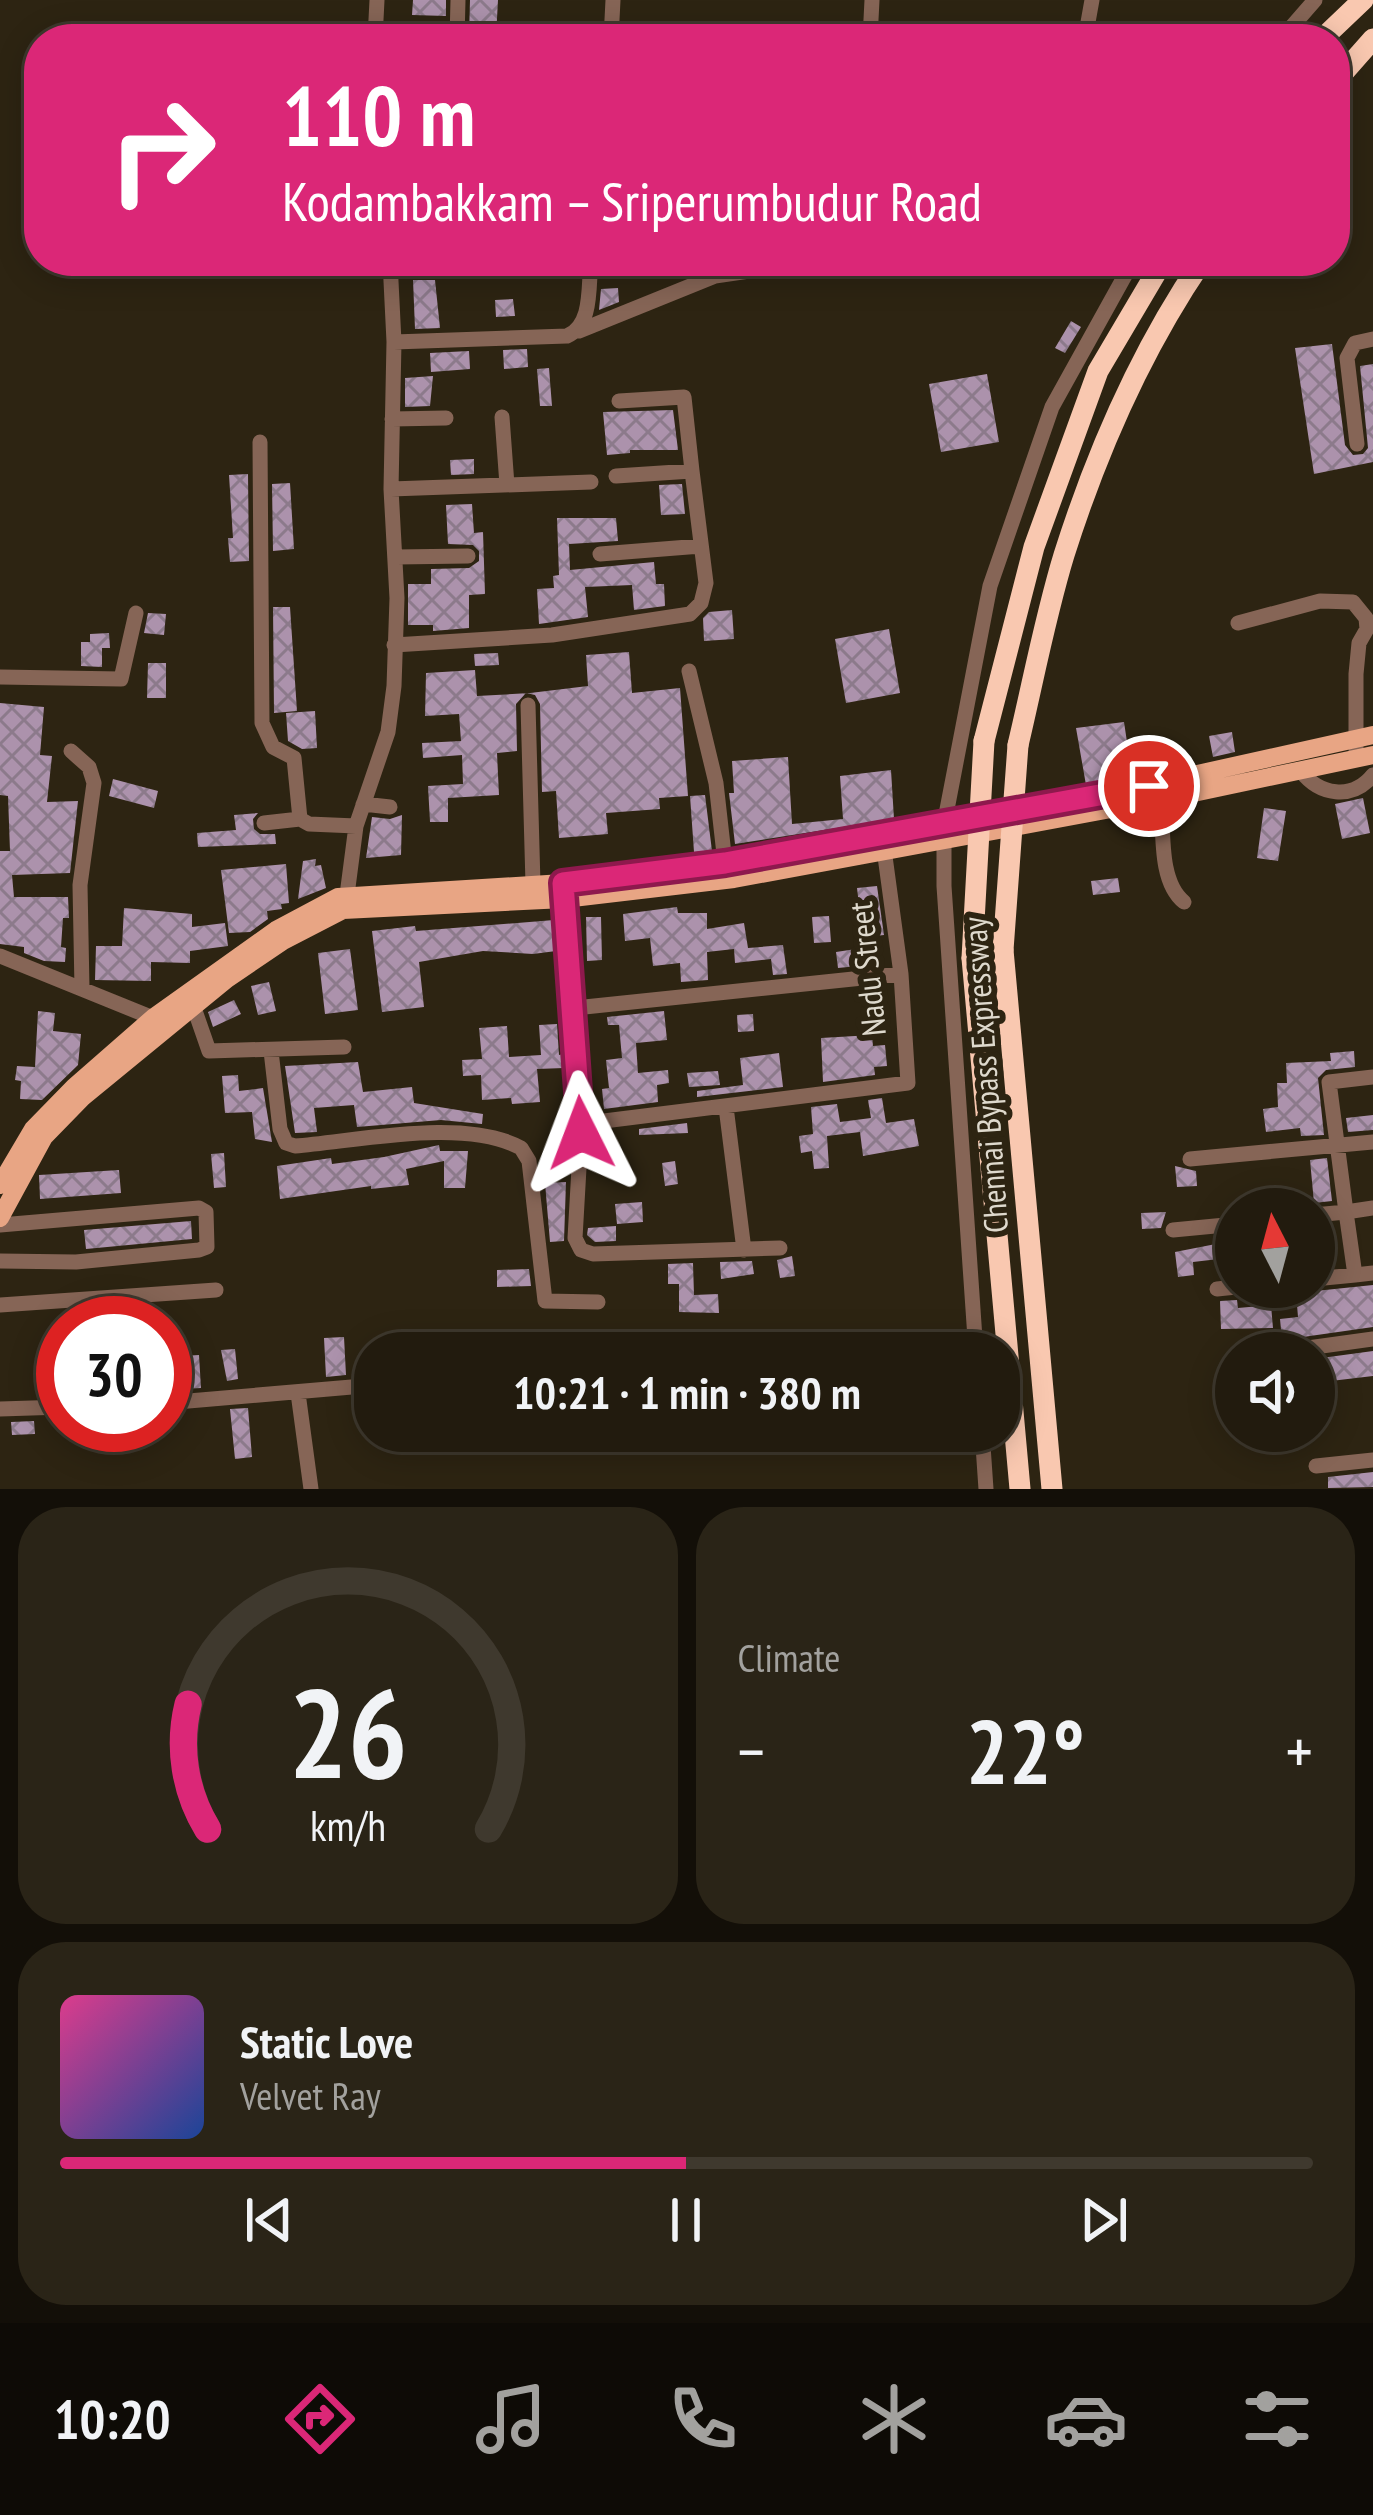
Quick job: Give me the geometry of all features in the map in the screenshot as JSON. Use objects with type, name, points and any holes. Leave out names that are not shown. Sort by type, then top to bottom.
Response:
[{"type":"highway","points":[[1338,24],[1363,0]]},
{"type":"highway","points":[[1350,65],[1373,40]]},
{"type":"highway","name":"Chennai Bypass Expressway","points":[[1020,1489],[972,958],[984,742],[1034,547],[1098,371],[1154,276]]},
{"type":"highway","name":"Chennai Bypass Expressway","points":[[1052,1489],[1003,950],[1018,745],[1064,557],[1097,464],[1139,371],[1193,276]]},
{"type":"main road","points":[[160,1021],[194,1005],[283,941],[343,910],[734,879],[1185,779],[1365,747]]},
{"type":"main road","points":[[0,1221],[7,1174],[33,1129],[60,1101],[276,930],[347,895],[533,884],[564,891],[1162,799],[1300,771],[1365,747]]},
{"type":"street","points":[[1294,24],[1315,0]]},
{"type":"street","points":[[347,895],[356,826],[388,732],[394,686],[391,276]]},
{"type":"street","points":[[579,331],[585,320],[589,276]]},
{"type":"street","points":[[394,341],[567,336],[715,276]]},
{"type":"street","points":[[974,1332],[944,833],[990,586],[1017,500],[1052,407],[1125,276]]},
{"type":"street","points":[[1357,444],[1347,358],[1354,343],[1373,339]]},
{"type":"street","points":[[394,645],[552,634],[690,614],[701,604],[706,583],[684,397],[619,401]]},
{"type":"street","points":[[502,417],[507,484]]},
{"type":"street","points":[[392,419],[446,418]]},
{"type":"street","points":[[260,442],[262,723],[273,747],[293,758],[300,819]]},
{"type":"street","points":[[616,476],[692,471]]},
{"type":"street","points":[[391,489],[591,482]]},
{"type":"street","points":[[600,554],[701,546]]},
{"type":"street","points":[[396,557],[468,556]]},
{"type":"street","points":[[1238,623],[1320,601],[1353,602],[1366,618],[1367,629],[1359,643],[1356,674],[1365,747]]},
{"type":"street","points":[[0,677],[122,679],[136,614]]},
{"type":"street","points":[[689,670],[716,783],[725,863]]},
{"type":"street","points":[[528,705],[533,884]]},
{"type":"street","points":[[71,751],[89,767],[94,783],[80,885],[82,989]]},
{"type":"street","points":[[1300,771],[1318,789],[1335,792],[1361,787],[1373,775]]},
{"type":"street","points":[[1162,799],[1163,848],[1174,891],[1184,902]]},
{"type":"street","points":[[363,803],[390,807]]},
{"type":"street","points":[[264,823],[300,819],[309,824],[356,826]]},
{"type":"street","name":"Nadu Street","points":[[726,1107],[908,1083],[901,974],[884,849]]},
{"type":"street","points":[[564,891],[575,1008],[580,1124],[575,1238],[580,1250],[593,1254],[780,1249]]},
{"type":"street","points":[[0,956],[160,1021]]},
{"type":"street","points":[[575,1008],[901,974]]},
{"type":"street","points":[[194,1005],[209,1051],[344,1047]]},
{"type":"street","points":[[271,1051],[280,1129],[286,1143],[295,1146],[446,1132],[492,1138],[521,1148],[529,1161],[545,1300],[598,1302]]},
{"type":"street","points":[[1355,1274],[1329,1082],[1373,1077]]},
{"type":"street","points":[[580,1124],[726,1107],[744,1250]]},
{"type":"street","points":[[1190,1159],[1373,1142]]},
{"type":"street","points":[[0,1221],[199,1208],[206,1212],[209,1239],[207,1247],[199,1250],[76,1262],[0,1261]]},
{"type":"street","points":[[1335,1212],[1373,1208]]},
{"type":"street","points":[[1173,1230],[1215,1226]]},
{"type":"street","points":[[1335,1276],[1373,1273]]},
{"type":"street","points":[[0,1305],[216,1290]]},
{"type":"street","points":[[1335,1345],[1373,1340]]},
{"type":"street","points":[[192,1401],[354,1387]]},
{"type":"street","points":[[298,1393],[311,1489]]},
{"type":"street","points":[[0,1408],[36,1408]]},
{"type":"street","points":[[983,1452],[986,1489]]},
{"type":"street","points":[[1316,1466],[1373,1460]]},
{"type":"building","points":[[413,0],[446,0],[446,16],[412,15]]},
{"type":"building","points":[[470,0],[498,0],[497,24],[469,24]]},
{"type":"building","points":[[413,280],[435,280],[440,328],[415,329]]},
{"type":"building","points":[[618,288],[619,302],[599,310],[601,289]]},
{"type":"building","points":[[513,299],[515,316],[496,317],[495,300]]},
{"type":"building","points":[[1071,321],[1081,327],[1065,353],[1055,348]]},
{"type":"building","points":[[1332,344],[1345,445],[1353,455],[1368,448],[1360,366],[1373,364],[1373,462],[1314,474],[1295,348]]},
{"type":"building","points":[[527,349],[528,367],[504,369],[503,350]]},
{"type":"building","points":[[469,351],[470,369],[431,372],[430,353]]},
{"type":"building","points":[[549,368],[552,406],[540,406],[537,369]]},
{"type":"building","points":[[987,374],[999,442],[941,452],[929,384]]},
{"type":"building","points":[[433,376],[430,406],[405,407],[405,378]]},
{"type":"building","points":[[673,410],[678,450],[607,455],[603,412]]},
{"type":"building","points":[[474,459],[474,474],[451,475],[450,460]]},
{"type":"building","points":[[248,474],[249,561],[230,562],[229,475]]},
{"type":"building","points":[[290,483],[294,549],[273,551],[272,484]]},
{"type":"building","points":[[682,484],[685,514],[661,515],[659,485]]},
{"type":"building","points":[[472,504],[474,533],[483,532],[485,594],[469,595],[469,628],[433,631],[433,625],[408,625],[408,584],[431,584],[431,569],[469,568],[479,561],[473,545],[448,544],[446,505]]},
{"type":"building","points":[[557,518],[616,518],[618,541],[569,544],[570,570],[654,562],[656,584],[664,584],[665,606],[634,610],[632,585],[585,587],[588,617],[539,624],[537,589],[554,588],[553,576],[559,575]]},
{"type":"building","points":[[273,607],[290,607],[297,711],[274,713]]},
{"type":"building","points":[[732,610],[734,639],[704,641],[703,618],[709,612]]},
{"type":"building","points":[[148,613],[166,614],[164,635],[144,633]]},
{"type":"building","points":[[889,629],[900,693],[846,703],[835,639]]},
{"type":"building","points":[[109,633],[110,648],[102,648],[102,667],[81,666],[81,642],[90,642],[90,634]]},
{"type":"building","points":[[629,652],[632,693],[680,688],[688,796],[659,798],[660,809],[606,813],[608,834],[559,838],[556,791],[542,792],[540,704],[535,695],[527,693],[588,686],[586,655]]},
{"type":"building","points":[[498,653],[499,665],[475,666],[474,654]]},
{"type":"building","points":[[148,663],[166,663],[166,698],[147,698]]},
{"type":"building","points":[[475,670],[477,696],[526,693],[516,704],[517,751],[497,753],[499,795],[448,798],[448,822],[430,822],[428,786],[463,784],[462,755],[423,758],[422,743],[461,741],[459,714],[425,716],[426,673]]},
{"type":"building","points":[[0,703],[44,707],[40,755],[52,756],[47,802],[78,801],[70,873],[12,875],[14,897],[68,897],[69,918],[63,918],[61,947],[66,948],[65,962],[44,961],[24,953],[24,947],[0,944],[0,851],[10,851],[8,796],[0,795]]},
{"type":"building","points":[[315,711],[317,748],[302,749],[288,741],[286,713]]},
{"type":"building","points":[[1124,722],[1132,775],[1086,785],[1076,728]]},
{"type":"building","points":[[1232,732],[1235,752],[1213,757],[1209,736]]},
{"type":"building","points":[[788,757],[792,824],[843,819],[840,776],[891,770],[894,819],[735,844],[729,793],[734,793],[732,761]]},
{"type":"building","points":[[113,779],[158,791],[154,808],[109,796]]},
{"type":"building","points":[[705,795],[712,851],[694,852],[690,796]]},
{"type":"building","points":[[1363,798],[1370,833],[1342,839],[1335,804]]},
{"type":"building","points":[[1264,808],[1286,811],[1278,861],[1257,858]]},
{"type":"building","points":[[258,813],[254,829],[275,834],[276,844],[198,847],[197,833],[236,830],[234,815]]},
{"type":"building","points":[[402,815],[401,855],[366,858],[372,817]]},
{"type":"building","points":[[316,859],[326,888],[298,899],[303,861]]},
{"type":"building","points":[[286,864],[289,903],[267,911],[268,919],[250,932],[229,933],[221,870]]},
{"type":"building","points":[[1118,878],[1120,892],[1093,895],[1091,881]]},
{"type":"building","points":[[877,886],[884,935],[857,938],[855,922],[861,922],[857,888]]},
{"type":"building","points":[[677,907],[678,913],[707,913],[707,929],[744,923],[748,948],[783,945],[787,974],[773,975],[771,959],[735,963],[734,949],[707,952],[708,980],[681,982],[680,963],[653,966],[650,938],[625,941],[623,914]]},
{"type":"building","points":[[124,908],[192,914],[192,927],[225,923],[228,946],[190,951],[190,963],[151,962],[151,981],[95,980],[96,946],[122,946]]},
{"type":"building","points":[[829,916],[831,942],[814,943],[812,917]]},
{"type":"building","points":[[586,917],[601,917],[602,960],[587,961]]},
{"type":"building","points":[[554,920],[556,951],[483,951],[419,962],[424,1007],[382,1012],[372,931]]},
{"type":"building","points":[[350,949],[358,1010],[325,1014],[318,953]]},
{"type":"building","points":[[856,949],[858,966],[838,968],[836,952]]},
{"type":"building","points":[[269,982],[276,1011],[258,1015],[251,986]]},
{"type":"building","points":[[234,1000],[241,1014],[213,1027],[208,1012]]},
{"type":"building","points":[[38,1011],[55,1013],[53,1031],[81,1034],[78,1065],[42,1100],[20,1099],[17,1066],[35,1067]]},
{"type":"building","points":[[664,1011],[667,1040],[636,1043],[638,1073],[668,1070],[669,1083],[657,1085],[658,1102],[604,1109],[602,1089],[609,1088],[606,1060],[622,1058],[619,1025],[608,1025],[607,1017]]},
{"type":"building","points":[[753,1014],[754,1031],[738,1032],[737,1015]]},
{"type":"building","points":[[557,1024],[564,1068],[537,1069],[540,1102],[482,1100],[481,1075],[463,1076],[462,1060],[482,1059],[479,1028],[507,1026],[509,1057],[541,1055],[539,1025]]},
{"type":"building","points":[[872,1035],[873,1046],[885,1045],[887,1066],[874,1067],[875,1075],[823,1082],[821,1038]]},
{"type":"building","points":[[1354,1051],[1355,1067],[1326,1070],[1318,1078],[1324,1135],[1301,1136],[1300,1128],[1266,1132],[1263,1109],[1278,1107],[1277,1083],[1287,1083],[1286,1063],[1331,1061],[1330,1053]]},
{"type":"building","points":[[779,1053],[783,1087],[697,1097],[697,1091],[743,1085],[740,1058]]},
{"type":"building","points":[[358,1062],[363,1092],[412,1087],[414,1103],[483,1114],[482,1124],[441,1120],[357,1127],[354,1105],[314,1108],[317,1132],[295,1133],[285,1066]]},
{"type":"building","points":[[718,1071],[720,1085],[689,1087],[687,1073]]},
{"type":"building","points":[[238,1075],[239,1091],[263,1088],[272,1142],[255,1139],[252,1112],[225,1113],[222,1076]]},
{"type":"building","points":[[882,1098],[886,1123],[914,1119],[919,1146],[863,1156],[860,1132],[827,1136],[829,1168],[814,1169],[812,1151],[801,1153],[799,1136],[813,1134],[811,1107],[837,1104],[840,1122],[871,1118],[868,1100]]},
{"type":"building","points":[[1373,1115],[1373,1130],[1348,1132],[1346,1118]]},
{"type":"building","points":[[687,1123],[688,1133],[639,1135],[639,1129]]},
{"type":"building","points":[[439,1145],[440,1151],[468,1151],[465,1188],[444,1188],[444,1161],[406,1169],[409,1185],[280,1199],[277,1166],[331,1158],[332,1164]]},
{"type":"building","points":[[224,1153],[226,1187],[214,1188],[211,1154]]},
{"type":"building","points":[[1327,1158],[1330,1188],[1313,1188],[1310,1160]]},
{"type":"building","points":[[675,1161],[678,1184],[665,1186],[662,1163]]},
{"type":"building","points":[[1175,1166],[1196,1171],[1197,1186],[1177,1187]]},
{"type":"building","points":[[119,1170],[121,1193],[40,1199],[39,1175]]},
{"type":"building","points":[[566,1182],[564,1241],[550,1242],[545,1183]]},
{"type":"building","points":[[642,1202],[643,1222],[617,1224],[615,1204]]},
{"type":"building","points":[[1166,1212],[1161,1228],[1142,1229],[1141,1213]]},
{"type":"building","points":[[191,1221],[192,1239],[86,1249],[84,1230]]},
{"type":"building","points":[[616,1226],[616,1241],[595,1242],[587,1235],[588,1228]]},
{"type":"building","points":[[1215,1244],[1215,1259],[1193,1262],[1194,1275],[1178,1277],[1175,1252]]},
{"type":"building","points":[[792,1256],[795,1276],[780,1278],[777,1260]]},
{"type":"building","points":[[752,1261],[754,1274],[721,1279],[720,1262]]},
{"type":"building","points":[[693,1263],[694,1295],[718,1294],[719,1313],[679,1312],[679,1284],[668,1284],[668,1264]]},
{"type":"building","points":[[529,1269],[531,1286],[497,1287],[497,1270]]},
{"type":"building","points":[[1373,1285],[1373,1327],[1281,1332],[1280,1319],[1298,1317],[1297,1308],[1335,1308],[1335,1289]]},
{"type":"building","points":[[1220,1308],[1271,1308],[1273,1328],[1221,1329]]},
{"type":"building","points":[[344,1337],[346,1375],[326,1377],[324,1338]]},
{"type":"building","points":[[235,1349],[238,1379],[227,1381],[221,1350]]},
{"type":"building","points":[[1373,1351],[1373,1376],[1335,1381],[1335,1356]]},
{"type":"building","points":[[192,1355],[199,1355],[201,1388],[192,1389]]},
{"type":"building","points":[[248,1408],[252,1457],[235,1459],[230,1409]]},
{"type":"building","points":[[34,1421],[35,1434],[12,1435],[11,1422]]},
{"type":"building","points":[[1373,1472],[1373,1487],[1328,1488],[1328,1477]]},
{"type":"route","points":[[581,1133],[563,883],[725,863],[1149,786]]}]
